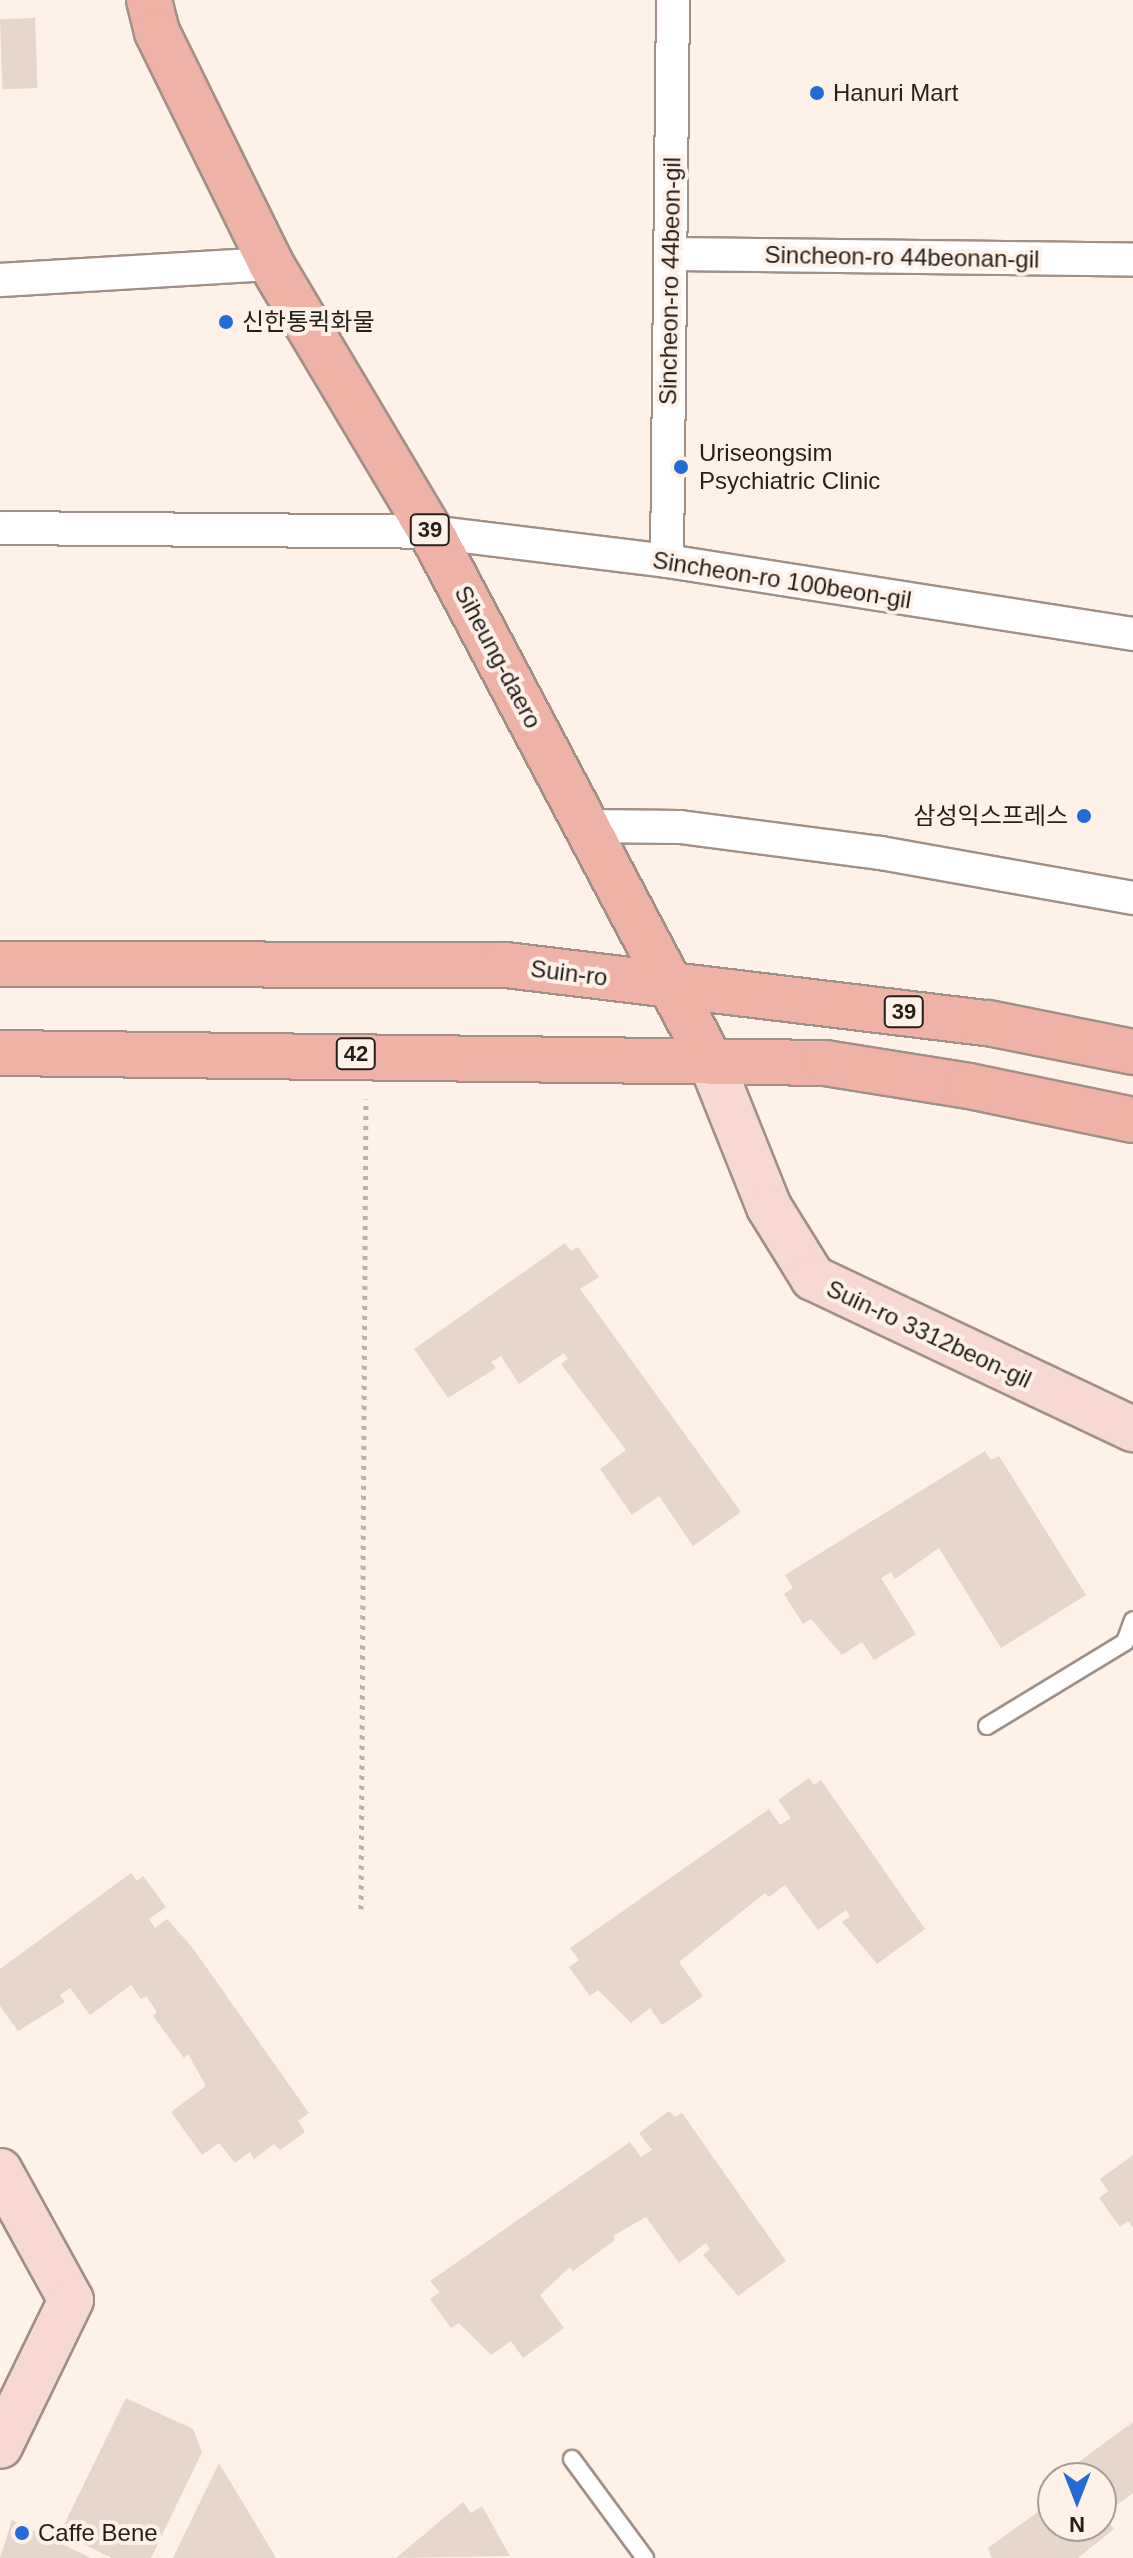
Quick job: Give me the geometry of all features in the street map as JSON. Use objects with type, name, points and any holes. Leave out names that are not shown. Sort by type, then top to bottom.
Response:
[{"type":"main road","name":"Siheung-daero","points":[[149,0],[157,32],[271,264],[431,532],[674,986],[711,1062]]},
{"type":"main road","name":"Suin-ro","points":[[0,964],[506,965],[988,1023],[1133,1052]]},
{"type":"main road","name":"42","points":[[0,1053],[711,1062]]},
{"type":"main road","points":[[711,1062],[825,1063],[969,1086],[1133,1120]]},
{"type":"street","name":"Sincheon-ro 44beon-gil","points":[[667,561],[673,0]]},
{"type":"street","name":"Sincheon-ro 44beonan-gil","points":[[670,254],[1133,260]]},
{"type":"street","points":[[0,280],[271,264]]},
{"type":"street","name":"Sincheon-ro 100beon-gil","points":[[0,528],[431,532],[667,561],[1133,634]]},
{"type":"street","points":[[588,826],[680,827],[865,851],[1133,898]]},
{"type":"street","name":"Suin-ro 3312beon-gil","points":[[711,1062],[769,1207],[813,1278],[1133,1429]]},
{"type":"street","points":[[0,2171],[71,2300],[0,2446]]},
{"type":"lane","points":[[987,1726],[1125,1642],[1133,1620]]},
{"type":"lane","points":[[572,2459],[645,2558]]},
{"type":"path","points":[[361,1909],[366,1099]]},
{"type":"building","points":[[35,18],[37,88],[2,89],[0,19]]},
{"type":"building","points":[[565,1243],[571,1251],[578,1247],[599,1277],[580,1289],[741,1512],[693,1546],[659,1496],[632,1515],[600,1469],[626,1450],[561,1364],[568,1359],[564,1353],[519,1384],[501,1356],[491,1362],[496,1368],[448,1398],[414,1349]]},
{"type":"building","points":[[985,1451],[991,1460],[999,1456],[1086,1595],[1001,1648],[939,1548],[895,1579],[891,1572],[881,1578],[916,1634],[874,1660],[862,1642],[842,1655],[811,1619],[803,1624],[784,1594],[793,1588],[785,1575]]},
{"type":"building","points":[[809,1778],[814,1785],[821,1780],[925,1929],[877,1964],[842,1922],[850,1916],[846,1910],[818,1930],[785,1885],[769,1897],[765,1893],[679,1962],[703,1996],[662,2025],[650,2008],[631,2023],[598,1990],[590,1996],[569,1967],[579,1960],[570,1948],[769,1809],[780,1825],[791,1818],[778,1800]]},
{"type":"building","points":[[131,1873],[137,1881],[143,1876],[166,1907],[149,1919],[155,1928],[167,1919],[192,1947],[309,2113],[298,2121],[305,2132],[280,2150],[274,2144],[254,2159],[250,2152],[235,2163],[219,2143],[202,2155],[171,2112],[206,2086],[188,2054],[184,2058],[153,2016],[157,2012],[146,1996],[141,1999],[131,1985],[90,2015],[70,1988],[60,1995],[65,2002],[18,2031],[0,2006],[0,1969]]},
{"type":"building","points":[[669,2111],[675,2117],[682,2113],[786,2261],[738,2296],[703,2255],[710,2249],[706,2243],[679,2263],[646,2217],[613,2236],[615,2240],[573,2271],[570,2267],[540,2295],[564,2328],[523,2358],[511,2341],[491,2355],[459,2323],[451,2328],[430,2299],[440,2292],[430,2281],[630,2142],[641,2157],[652,2150],[639,2133]]},
{"type":"building","points":[[1133,2155],[1133,2228],[1128,2221],[1120,2227],[1099,2198],[1108,2191],[1100,2179]]},
{"type":"building","points":[[126,2398],[193,2429],[202,2452],[151,2558],[112,2558],[60,2533]]},
{"type":"building","points":[[1133,2422],[1133,2493],[1117,2505],[1117,2462],[1079,2462]]},
{"type":"building","points":[[219,2463],[276,2558],[173,2558]]},
{"type":"building","points":[[463,2502],[471,2513],[482,2506],[510,2556],[396,2558]]},
{"type":"building","points":[[1037,2513],[1037,2542],[1098,2542],[1078,2558],[992,2558],[988,2548]]},
{"type":"building","name":"Caffe Bene","points":[[12,2520],[91,2558],[0,2558]]},
{"type":"place","name":"Hanuri Mart","points":[[817,93]]},
{"type":"place","name":"신한통퀵화물","points":[[226,322]]},
{"type":"place","name":"Uriseongsim Psychiatric Clinic","points":[[681,467]]},
{"type":"place","name":"삼성익스프레스","points":[[1084,816]]},
{"type":"place","name":"Caffe Bene","points":[[22,2533]]}]
